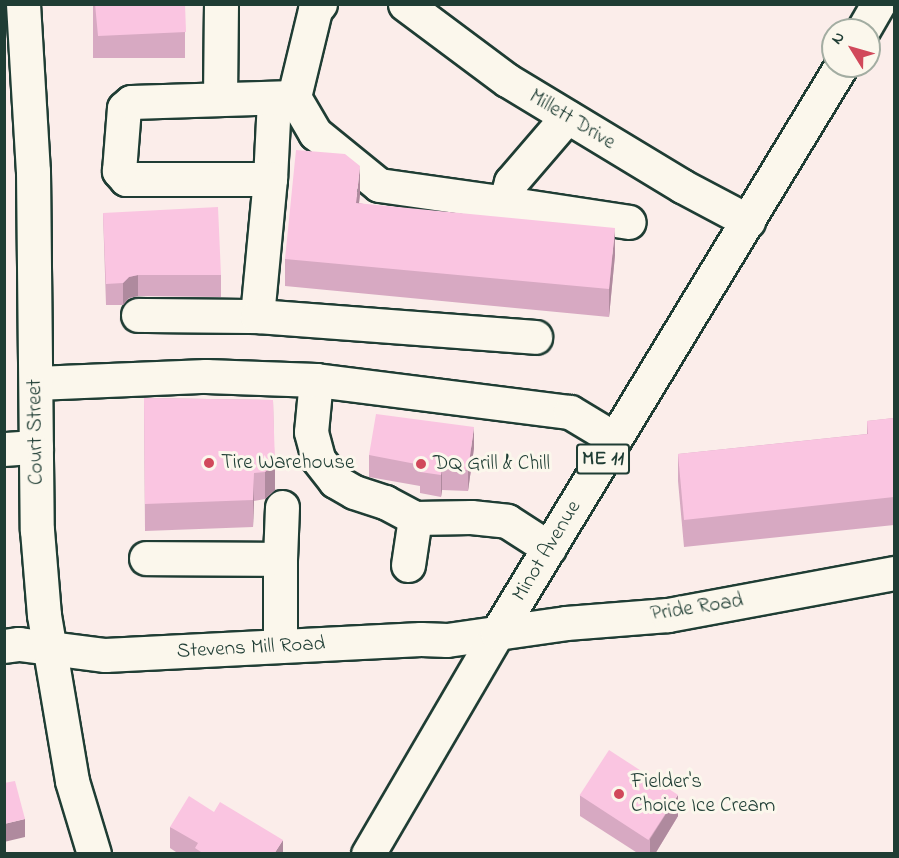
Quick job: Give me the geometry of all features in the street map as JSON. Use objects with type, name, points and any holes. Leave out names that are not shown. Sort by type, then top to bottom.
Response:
[{"type":"main road","name":"Court Street","points":[[23,4],[33,171],[36,383],[20,448],[38,530],[44,615],[72,781],[94,854]]},
{"type":"main road","points":[[220,99],[221,4]]},
{"type":"main road","points":[[257,316],[270,179],[284,98],[315,10],[320,4]]},
{"type":"main road","name":"Millett Drive","points":[[405,4],[507,80],[682,186],[748,221]]},
{"type":"main road","points":[[870,18],[878,4]]},
{"type":"main road","name":"Minot Avenue","points":[[368,854],[497,633],[835,78]]},
{"type":"main road","points":[[270,179],[126,179],[119,171],[124,108],[131,102],[284,98],[315,133],[379,185],[629,222]]},
{"type":"main road","points":[[505,204],[511,182],[567,117]]},
{"type":"main road","points":[[138,315],[257,316],[535,337]]},
{"type":"main road","points":[[36,383],[206,376],[316,380],[570,412],[615,439]]},
{"type":"main road","points":[[316,380],[311,432],[318,459],[335,481],[354,492],[385,502],[415,518],[471,517],[507,521],[549,548]]},
{"type":"main road","points":[[280,646],[282,507]]},
{"type":"main road","points":[[408,565],[415,518]]},
{"type":"main road","points":[[147,558],[280,559]]},
{"type":"main road","name":"Pride Road","points":[[497,633],[668,615],[894,573]]},
{"type":"main road","name":"Stevens Mill Road","points":[[4,646],[50,648],[105,655],[421,639],[447,640],[497,633]]},
{"type":"building","points":[[95,4],[185,4],[186,32],[98,36]]},
{"type":"building","points":[[296,150],[345,154],[360,166],[356,203],[615,228],[609,289],[285,259]]},
{"type":"building","points":[[218,207],[221,275],[138,275],[129,277],[123,283],[106,284],[103,213]]},
{"type":"building","name":"Tire Warehouse","points":[[144,398],[273,400],[275,463],[265,472],[254,473],[253,500],[145,504]]},
{"type":"building","points":[[376,414],[474,427],[468,470],[442,468],[441,475],[420,472],[421,465],[369,455]]},
{"type":"building","points":[[894,418],[894,497],[684,520],[678,454],[868,434],[867,421]]},
{"type":"building","points":[[609,750],[678,795],[648,840],[580,795]]},
{"type":"building","points":[[15,781],[25,819],[4,824],[4,783]]},
{"type":"building","points":[[189,796],[214,812],[220,802],[283,840],[274,854],[204,854],[195,848],[198,843],[170,827]]},
{"type":"place","name":"Tire Warehouse","points":[[209,463]]},
{"type":"place","name":"DQ Grill & Chill","points":[[421,464]]},
{"type":"place","name":"Fielder's Choice Ice Cream","points":[[619,794]]}]
